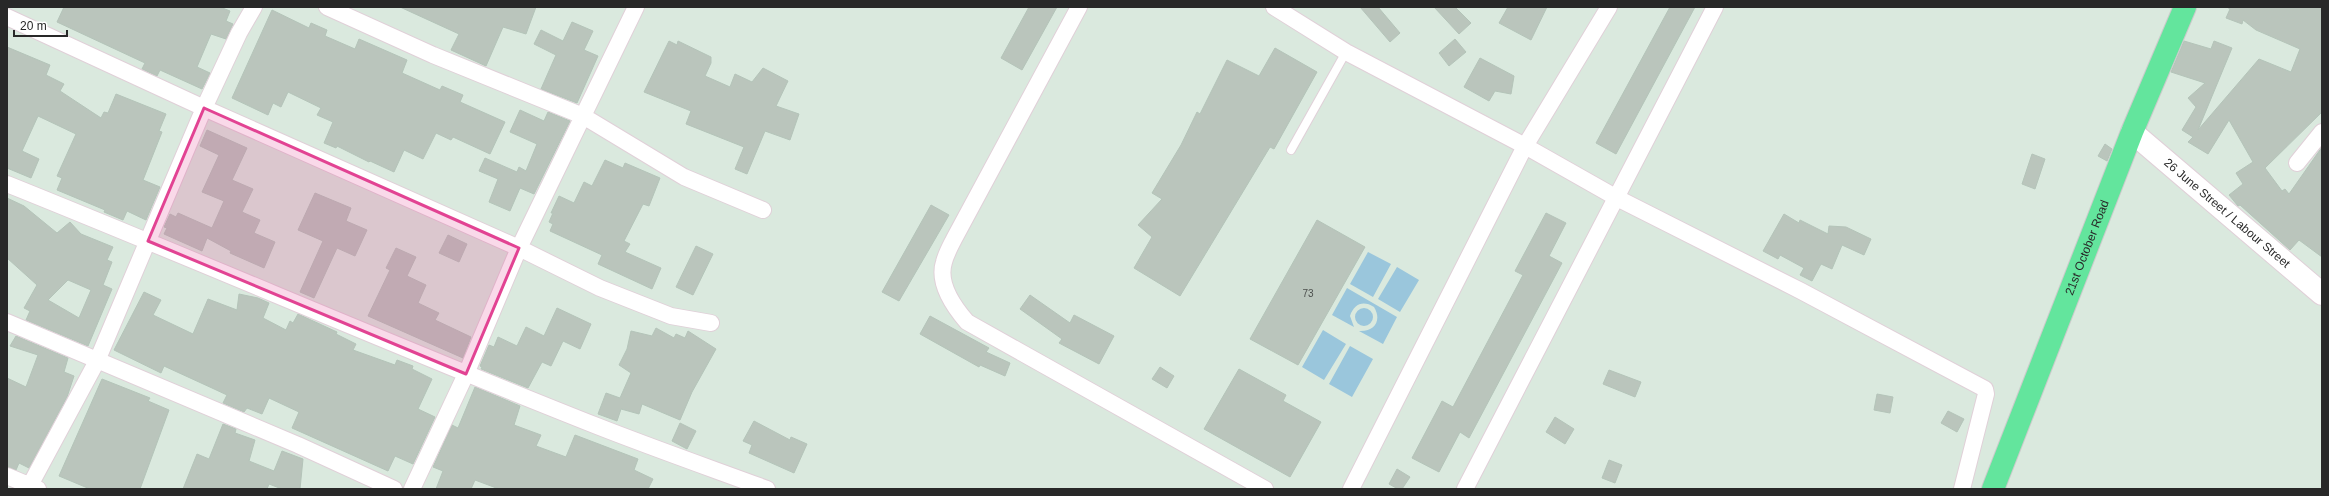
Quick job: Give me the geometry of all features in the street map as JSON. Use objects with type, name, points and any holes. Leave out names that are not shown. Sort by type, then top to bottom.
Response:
[{"type":"main road","name":"21st October Road","points":[[1994,489],[2132,132],[2185,7]]},
{"type":"street","points":[[7,476],[32,488],[97,361],[204,108],[254,7]]},
{"type":"street","points":[[327,7],[433,55],[583,116],[684,177],[763,210]]},
{"type":"street","points":[[412,489],[466,374],[519,248],[636,7]]},
{"type":"street","points":[[1079,7],[954,239],[943,264],[944,284],[955,308],[967,322],[1265,489]]},
{"type":"street","points":[[1274,7],[1346,52],[1525,146],[1617,198],[1801,290],[1984,388],[1986,394],[1962,489]]},
{"type":"street","points":[[1351,489],[1525,146],[1610,7]]},
{"type":"street","points":[[1465,489],[1715,7]]},
{"type":"street","points":[[7,17],[204,108],[519,248],[600,288],[671,316],[711,323]]},
{"type":"street","name":"26 June Street / Labour Street","points":[[2132,132],[2322,294]]},
{"type":"street","points":[[2297,163],[2322,132]]},
{"type":"street","points":[[7,184],[148,241],[466,374],[599,427],[766,489]]},
{"type":"street","points":[[7,322],[298,445],[394,489]]},
{"type":"lane","points":[[1291,150],[1346,52]]},
{"type":"highlighted area","points":[[204,108],[519,248],[466,374],[148,241]]},
{"type":"shaded area","points":[[1368,252],[1391,264],[1373,297],[1350,284]]},
{"type":"shaded area","points":[[1397,267],[1419,280],[1400,312],[1378,299]]},
{"type":"shaded area","points":[[1347,288],[1397,317],[1383,344],[1359,331],[1369,330],[1376,324],[1377,316],[1374,307],[1366,304],[1359,304],[1356,306],[1350,316],[1354,327],[1332,315]]},
{"type":"shaded area","points":[[1360,308],[1368,308],[1373,313],[1371,324],[1368,326],[1360,326],[1355,321],[1355,313]]},
{"type":"shaded area","points":[[1323,330],[1346,344],[1324,380],[1302,367]]},
{"type":"shaded area","points":[[1350,346],[1373,359],[1352,397],[1329,384]]},
{"type":"building","points":[[64,7],[220,7],[230,11],[226,21],[233,24],[226,39],[211,34],[197,67],[210,73],[202,89],[160,70],[157,76],[142,69],[145,63],[57,22]]},
{"type":"building","points":[[400,7],[536,7],[526,34],[503,27],[486,66],[451,50],[459,34]]},
{"type":"building","points":[[1029,7],[1057,7],[1022,70],[1001,58]]},
{"type":"building","points":[[1360,7],[1378,7],[1400,33],[1390,42]]},
{"type":"building","points":[[1434,7],[1455,7],[1471,23],[1459,34]]},
{"type":"building","points":[[1508,7],[1547,7],[1531,40],[1499,23]]},
{"type":"building","points":[[1670,7],[1695,7],[1616,154],[1596,143]]},
{"type":"building","points":[[2227,7],[2322,7],[2322,112],[2265,168],[2282,191],[2285,189],[2289,194],[2322,147],[2322,257],[2299,240],[2290,250],[2240,205],[2238,206],[2229,195],[2243,184],[2236,173],[2253,162],[2229,120],[2208,154],[2188,142],[2193,137],[2182,130],[2196,107],[2188,98],[2205,83],[2171,72],[2184,41],[2211,49],[2214,41],[2232,48],[2198,130],[2259,59],[2291,72],[2300,49],[2256,30],[2243,20],[2242,24],[2226,18],[2230,9]]},
{"type":"building","points":[[272,10],[309,28],[311,23],[327,30],[325,36],[355,49],[359,39],[407,60],[402,73],[440,90],[442,86],[463,95],[460,102],[505,122],[490,154],[453,137],[451,140],[436,133],[423,159],[404,150],[394,172],[370,161],[369,162],[337,146],[336,148],[324,143],[333,122],[317,115],[321,108],[288,92],[281,107],[273,103],[268,115],[232,98]]},
{"type":"building","points":[[572,22],[593,31],[584,50],[598,56],[577,103],[541,89],[556,55],[534,44],[541,30],[563,41]]},
{"type":"building","points":[[1455,39],[1466,52],[1449,66],[1439,53]]},
{"type":"building","points":[[669,41],[677,45],[678,41],[711,57],[711,63],[705,76],[730,87],[735,74],[752,82],[763,68],[788,81],[776,106],[799,114],[790,140],[765,131],[747,174],[735,169],[744,147],[686,124],[691,111],[644,92]]},
{"type":"building","points":[[7,47],[50,65],[46,75],[64,84],[60,91],[101,118],[104,112],[108,113],[116,94],[166,114],[159,131],[162,132],[143,180],[160,187],[146,220],[127,211],[123,220],[104,212],[105,210],[57,190],[62,178],[57,176],[76,134],[38,116],[22,151],[39,159],[31,178],[7,168]]},
{"type":"building","points":[[1275,48],[1317,72],[1274,149],[1270,147],[1180,296],[1134,268],[1152,237],[1138,225],[1162,199],[1152,193],[1181,145],[1197,112],[1200,114],[1227,60],[1259,76]]},
{"type":"building","points":[[1480,58],[1514,76],[1511,94],[1495,91],[1489,101],[1464,87]]},
{"type":"building","points":[[520,110],[544,121],[548,112],[570,121],[534,194],[520,188],[510,211],[489,202],[498,179],[479,171],[485,158],[517,172],[519,167],[526,171],[537,144],[510,132]]},
{"type":"building","points":[[207,130],[247,148],[232,180],[253,189],[242,212],[260,220],[254,233],[275,242],[264,268],[230,253],[231,251],[207,238],[202,251],[164,234],[167,228],[164,227],[170,214],[176,217],[178,213],[212,228],[224,201],[202,192],[219,155],[200,146]]},
{"type":"building","points":[[2105,144],[2112,149],[2107,161],[2098,156]]},
{"type":"building","points":[[2032,154],[2045,159],[2035,189],[2022,184]]},
{"type":"building","points":[[605,160],[623,168],[625,163],[660,178],[649,206],[643,204],[624,241],[630,244],[625,252],[661,268],[652,289],[598,264],[602,255],[550,231],[553,224],[549,222],[553,213],[551,213],[559,196],[574,203],[584,182],[592,186]]},
{"type":"building","points":[[315,193],[351,208],[346,221],[367,230],[355,256],[337,248],[314,298],[300,292],[323,241],[298,230]]},
{"type":"building","points":[[7,198],[24,206],[57,233],[70,222],[81,234],[113,247],[107,260],[112,262],[103,285],[112,289],[88,346],[26,320],[30,311],[24,308],[37,285],[7,258]],"holes":[[[68,280],[91,290],[79,318],[48,300]]]},
{"type":"building","points":[[931,205],[949,215],[899,301],[882,292]]},
{"type":"building","points":[[1546,213],[1566,223],[1549,256],[1562,263],[1469,438],[1460,432],[1439,472],[1412,458],[1442,401],[1453,407],[1523,275],[1515,271]]},
{"type":"building","points":[[1784,214],[1799,223],[1800,220],[1828,234],[1829,226],[1846,227],[1871,239],[1864,255],[1842,245],[1832,269],[1821,264],[1812,281],[1800,275],[1804,268],[1780,255],[1778,259],[1763,251]]},
{"type":"building","points":[[1317,220],[1365,247],[1298,365],[1250,339]]},
{"type":"building","points":[[448,235],[467,244],[459,262],[439,253]]},
{"type":"building","points":[[696,246],[713,254],[693,295],[676,287]]},
{"type":"building","points":[[396,248],[416,257],[407,276],[426,285],[418,303],[439,313],[435,320],[471,337],[463,358],[368,316],[390,270],[386,268]]},
{"type":"building","points":[[144,292],[161,300],[153,315],[193,334],[208,299],[237,310],[239,294],[258,298],[269,303],[263,318],[286,330],[290,321],[293,323],[298,314],[337,332],[336,334],[356,344],[353,350],[395,365],[397,360],[413,366],[412,369],[432,379],[418,409],[435,417],[413,464],[395,456],[388,471],[292,428],[299,412],[269,398],[262,414],[247,408],[244,412],[223,403],[227,395],[164,366],[161,373],[114,350]]},
{"type":"building","points":[[1030,295],[1070,323],[1074,315],[1114,336],[1099,364],[1059,343],[1062,339],[1020,309]]},
{"type":"building","points":[[557,308],[591,324],[580,349],[563,341],[551,366],[542,362],[528,388],[481,369],[482,367],[480,366],[489,345],[494,347],[498,337],[517,346],[526,327],[544,336]]},
{"type":"building","points":[[930,316],[989,348],[986,352],[1010,363],[1005,376],[980,365],[979,367],[920,334]]},
{"type":"building","points":[[656,328],[674,338],[676,334],[685,338],[688,331],[716,349],[692,392],[680,420],[642,404],[639,414],[621,409],[617,421],[598,414],[606,393],[620,398],[631,373],[619,365],[627,349],[631,331],[652,336]]},
{"type":"building","points":[[16,336],[68,358],[64,372],[74,376],[67,397],[29,468],[19,463],[16,470],[7,467],[7,378],[26,387],[38,355],[10,346]]},
{"type":"building","points":[[1160,367],[1174,376],[1167,388],[1152,379]]},
{"type":"building","points":[[1239,369],[1286,395],[1283,401],[1321,422],[1290,477],[1204,429]]},
{"type":"building","points":[[1609,370],[1641,382],[1635,397],[1603,384]]},
{"type":"building","points":[[102,379],[150,398],[148,401],[169,410],[140,489],[90,489],[59,476]]},
{"type":"building","points":[[475,387],[520,406],[514,425],[541,435],[536,446],[566,457],[575,435],[638,459],[634,470],[653,479],[648,489],[499,489],[475,480],[471,489],[436,489],[443,471],[433,467],[452,425],[458,428]]},
{"type":"building","points":[[1877,394],[1893,397],[1890,413],[1874,410]]},
{"type":"building","points":[[1948,411],[1964,419],[1957,432],[1941,423]]},
{"type":"building","points":[[1555,417],[1574,429],[1565,444],[1546,432]]},
{"type":"building","points":[[754,421],[790,440],[791,437],[807,444],[794,473],[749,453],[752,445],[743,441]]},
{"type":"building","points":[[680,423],[696,431],[687,449],[672,441]]},
{"type":"building","points":[[223,424],[236,429],[235,433],[255,440],[249,461],[274,471],[282,451],[303,459],[300,489],[282,489],[269,484],[267,489],[183,489],[197,454],[209,459]]},
{"type":"building","points":[[1609,460],[1622,465],[1615,483],[1602,478]]},
{"type":"building","points":[[1397,469],[1410,477],[1402,489],[1398,489],[1389,484]]}]
